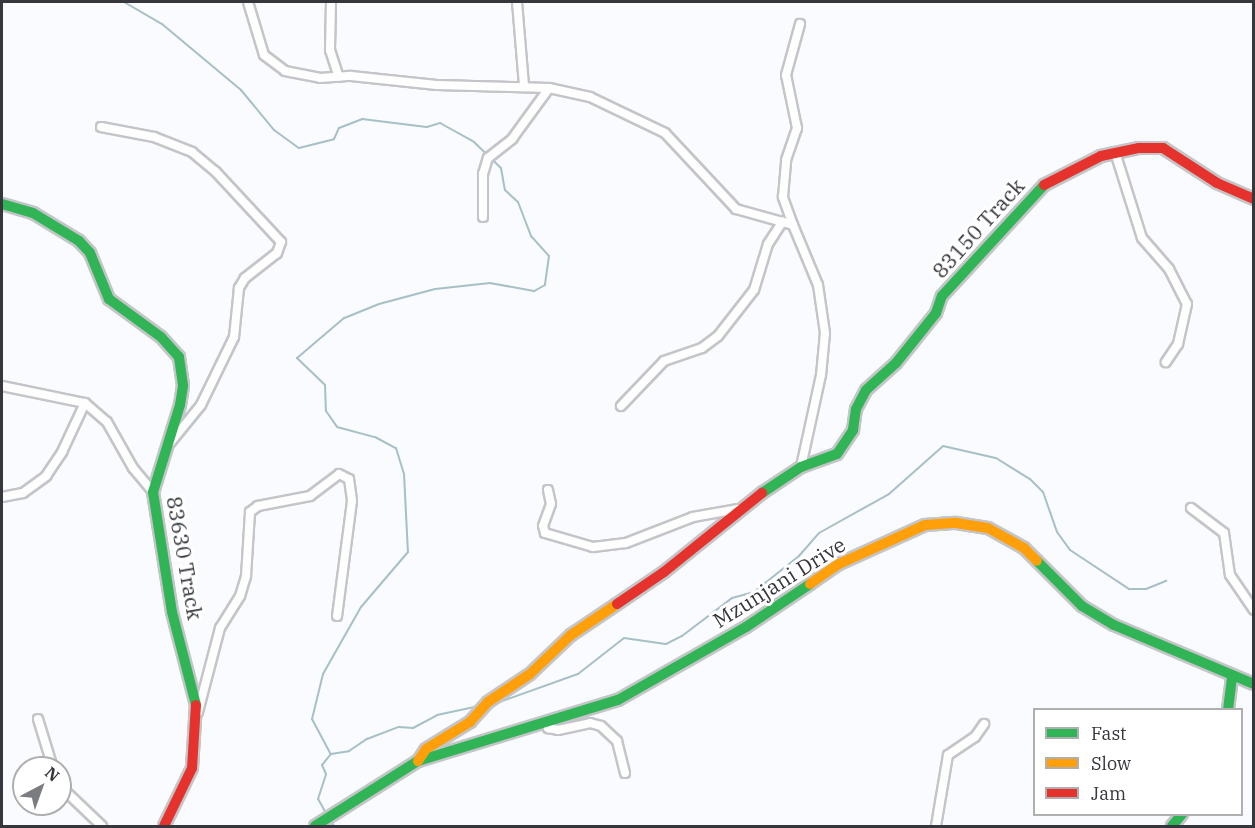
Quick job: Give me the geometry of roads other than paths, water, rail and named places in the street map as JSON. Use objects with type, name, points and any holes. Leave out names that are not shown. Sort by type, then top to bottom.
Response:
[{"type":"street","points":[[248,2],[259,43],[269,61],[299,75],[339,76],[454,86],[524,86],[549,88],[590,97],[653,126],[675,142],[736,209],[783,220],[793,225]]},
{"type":"street","points":[[331,2],[330,50],[339,76]]},
{"type":"street","points":[[517,2],[524,86]]},
{"type":"street","points":[[800,24],[786,75],[797,128],[786,160],[783,197],[818,285],[825,333],[823,366],[801,467]]},
{"type":"street","points":[[483,217],[483,174],[491,155],[512,139],[549,88]]},
{"type":"street","points":[[101,127],[154,137],[192,153],[215,171],[281,242],[281,248],[245,278],[239,288],[234,337],[201,405],[169,444]]},
{"type":"street","name":"83150 Track","points":[[418,761],[426,749],[530,674],[571,635],[664,572],[738,509],[801,467],[826,461],[846,446],[866,390],[896,363],[936,313],[942,296],[1043,186],[1079,165],[1115,152],[1163,148],[1217,183],[1254,199]]},
{"type":"street","points":[[1115,152],[1142,238],[1169,269],[1187,304],[1178,344],[1166,362]]},
{"type":"street","name":"83630 Track","points":[[2,204],[33,213],[79,241],[90,253],[109,299],[172,345],[179,357],[183,386],[169,444],[153,492],[172,612],[198,713],[192,768],[164,826]]},
{"type":"street","points":[[621,406],[664,360],[702,348],[718,336],[754,290],[768,244],[783,220]]},
{"type":"street","points":[[2,386],[85,403],[107,422],[133,468],[153,492]]},
{"type":"street","points":[[2,497],[23,493],[46,477],[62,452],[85,403]]},
{"type":"street","points":[[198,713],[220,628],[243,588],[249,565],[250,512],[258,506],[310,496],[339,474],[349,479],[352,501],[338,616]]},
{"type":"street","points":[[548,490],[551,504],[543,526],[545,533],[593,547],[626,543],[693,517],[738,509]]},
{"type":"street","points":[[1191,508],[1224,533],[1230,575],[1254,609]]},
{"type":"street","name":"Mzunjani Drive","points":[[317,825],[418,761],[627,695],[746,627],[839,564],[925,525],[956,523],[988,528],[1024,548],[1090,611],[1114,625],[1254,684]]},
{"type":"street","points":[[1228,708],[1233,676]]},
{"type":"street","points":[[38,719],[49,756]]},
{"type":"street","points":[[545,722],[548,728],[558,730],[590,723],[601,726],[617,741],[625,773]]},
{"type":"street","points":[[936,826],[948,755],[975,737],[984,724]]},
{"type":"street","points":[[72,797],[102,826]]},
{"type":"waterway","points":[[124,2],[162,24],[241,90],[274,130],[299,148],[334,139],[339,128],[362,119],[427,127],[440,123],[474,142],[501,168],[505,190],[518,202],[531,236],[549,256],[545,285],[534,291],[490,283],[435,289],[379,304],[344,318],[297,358],[325,385],[326,411],[337,427],[375,437],[396,448],[404,474],[408,552],[361,607],[323,674],[312,719],[331,754]]},
{"type":"waterway","points":[[494,704],[578,674],[624,638],[666,644],[682,636],[732,598],[754,592],[799,556],[819,533],[889,494],[943,446],[996,458],[1030,479],[1043,492],[1057,532],[1070,550],[1129,589],[1146,589],[1166,581]]},
{"type":"waterway","points":[[327,815],[318,799],[326,774],[322,765],[331,754],[349,751],[367,739],[399,727],[413,728],[437,715],[479,706]]},
{"type":"waterway","points":[[330,820],[334,826]]}]
